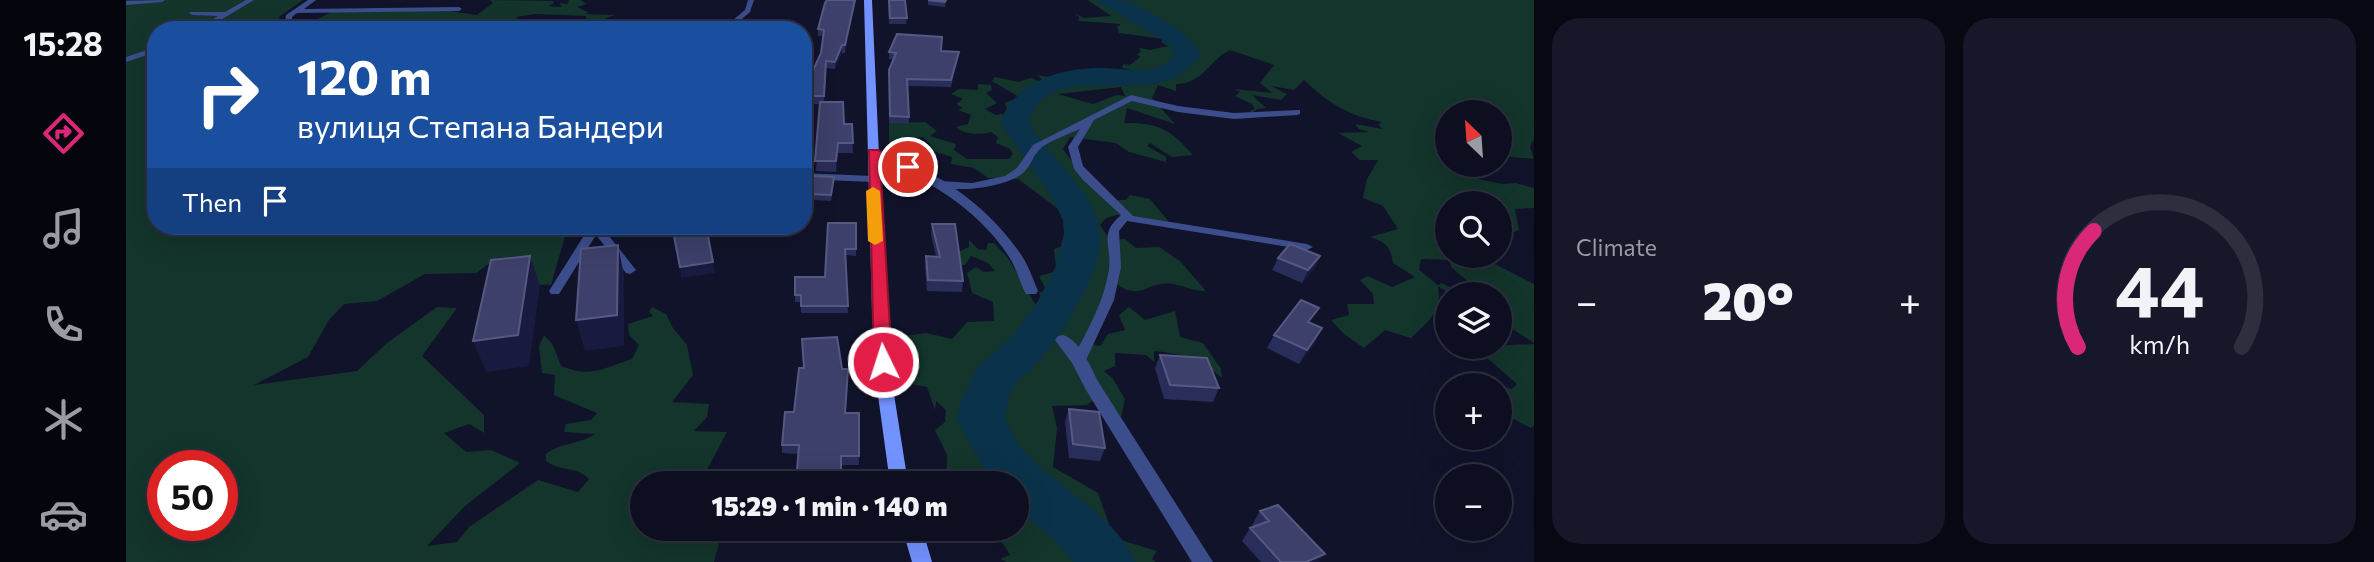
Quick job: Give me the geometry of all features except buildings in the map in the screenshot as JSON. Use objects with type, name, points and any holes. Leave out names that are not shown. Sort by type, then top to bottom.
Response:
[{"type":"main road","points":[[867,0],[873,179],[885,388],[897,471]]},
{"type":"main road","points":[[916,541],[922,562]]},
{"type":"street","points":[[874,153],[939,184],[978,215],[1016,257],[1031,291]]},
{"type":"street","points":[[1063,340],[1079,360],[1092,386],[1203,562]]},
{"type":"lane","points":[[126,3],[162,0]]},
{"type":"lane","points":[[213,21],[251,0]]},
{"type":"lane","points":[[288,21],[288,16],[313,0]]},
{"type":"lane","points":[[735,21],[748,11],[751,0]]},
{"type":"lane","points":[[126,8],[149,1]]},
{"type":"lane","points":[[297,11],[468,2]]},
{"type":"lane","points":[[440,4],[459,9]]},
{"type":"lane","points":[[192,13],[225,14]]},
{"type":"lane","points":[[126,60],[147,52]]},
{"type":"lane","points":[[939,184],[972,186],[1008,178],[1021,170],[1037,147],[1131,98],[1187,110],[1234,116],[1297,112]]},
{"type":"lane","points":[[1079,360],[1108,300],[1115,267],[1113,232],[1128,212],[1097,188],[1078,167],[1073,147],[1086,122]]},
{"type":"lane","points":[[812,176],[873,179]]},
{"type":"lane","points":[[1126,218],[1307,247]]},
{"type":"lane","points":[[555,291],[589,235]]},
{"type":"lane","points":[[601,235],[630,270]]},
{"type":"green space","points":[[126,0],[303,0],[279,17],[280,21],[147,21],[147,235],[565,235],[551,285],[531,284],[525,275],[528,255],[497,258],[476,273],[425,274],[377,301],[344,304],[329,320],[308,357],[254,385],[357,371],[387,343],[437,307],[457,308],[422,356],[484,415],[484,433],[469,424],[444,433],[466,452],[491,450],[520,463],[465,506],[427,546],[457,542],[469,527],[538,480],[578,492],[589,479],[579,472],[557,467],[546,461],[546,454],[595,434],[564,432],[566,424],[591,420],[597,413],[554,395],[555,375],[542,373],[539,346],[544,335],[553,345],[561,366],[588,372],[604,369],[632,359],[639,345],[629,335],[628,324],[653,316],[649,311],[652,307],[666,314],[687,345],[693,375],[672,402],[709,404],[707,417],[694,431],[727,432],[706,471],[630,471],[630,541],[720,541],[714,562],[126,562]]},
{"type":"green space","points":[[490,0],[553,1],[554,3],[548,6],[561,7],[560,3],[580,0],[587,4],[577,7],[589,13],[584,14],[615,15],[599,21],[576,21],[586,20],[586,16],[535,14],[516,17],[520,21],[314,21],[331,12],[442,10],[477,15],[493,3]]},
{"type":"green space","points":[[1088,0],[1534,0],[1534,139],[1530,147],[1534,159],[1512,157],[1512,100],[1435,100],[1435,177],[1483,177],[1478,179],[1534,188],[1534,208],[1515,209],[1519,230],[1512,233],[1512,191],[1435,191],[1435,259],[1421,259],[1419,270],[1435,283],[1435,311],[1411,338],[1385,330],[1364,348],[1344,334],[1331,320],[1349,315],[1347,304],[1374,304],[1373,294],[1360,280],[1368,276],[1392,287],[1415,277],[1393,263],[1384,243],[1370,237],[1398,229],[1383,206],[1363,198],[1367,179],[1378,160],[1360,160],[1351,152],[1362,146],[1338,133],[1369,132],[1359,129],[1355,124],[1383,129],[1378,125],[1382,122],[1340,107],[1304,80],[1294,90],[1271,86],[1287,94],[1281,100],[1252,95],[1266,108],[1252,113],[1250,111],[1255,109],[1252,104],[1235,96],[1240,92],[1234,89],[1272,93],[1260,83],[1274,65],[1230,50],[1193,80],[1176,84],[1176,91],[1158,85],[1152,98],[1175,124],[1127,108],[1124,123],[1146,124],[1163,129],[1178,139],[1193,155],[1172,157],[1150,143],[1147,146],[1166,157],[1166,162],[1129,152],[1116,143],[1070,137],[1063,149],[1076,167],[1109,200],[1126,200],[1130,195],[1150,199],[1169,222],[1117,215],[1106,218],[1100,225],[1110,240],[1125,239],[1136,248],[1159,247],[1180,261],[1206,291],[1173,284],[1128,290],[1109,278],[1087,338],[1096,346],[1101,345],[1108,334],[1125,330],[1119,315],[1129,307],[1145,320],[1175,311],[1180,337],[1203,343],[1221,369],[1222,378],[1190,358],[1173,354],[1154,351],[1154,362],[1146,355],[1115,353],[1115,366],[1104,371],[1113,379],[1125,399],[1121,417],[1101,394],[1087,405],[1052,406],[1057,428],[1053,467],[1098,493],[1114,538],[1157,551],[1152,559],[1156,562],[1007,562],[1000,559],[1010,555],[1000,541],[1029,541],[1029,471],[946,471],[947,455],[935,430],[945,422],[946,410],[936,401],[935,410],[927,387],[911,384],[903,366],[905,336],[926,333],[952,339],[967,322],[994,321],[993,302],[972,293],[967,273],[976,267],[984,272],[995,271],[988,263],[971,256],[965,265],[959,265],[960,251],[969,247],[969,240],[978,249],[986,250],[988,243],[994,243],[1008,258],[1035,304],[1043,301],[1039,293],[1046,290],[1039,276],[1057,271],[1062,279],[1066,275],[1065,269],[1056,266],[1054,249],[1077,241],[1073,233],[1075,229],[1064,221],[1073,218],[1067,212],[1068,206],[1057,208],[1018,179],[988,178],[974,168],[951,164],[952,157],[933,151],[935,156],[922,158],[916,153],[928,150],[931,145],[923,137],[902,141],[905,145],[897,149],[889,146],[889,123],[925,122],[937,131],[930,136],[956,144],[954,150],[967,159],[1009,159],[1013,154],[1010,149],[996,143],[998,137],[991,132],[973,134],[956,127],[968,124],[971,115],[958,110],[963,108],[956,104],[963,99],[951,94],[959,89],[978,90],[978,84],[991,85],[992,90],[986,93],[997,103],[985,109],[996,115],[1008,113],[1005,103],[1019,97],[992,81],[995,77],[1018,82],[1031,78],[1049,85],[1037,75],[1049,77],[1059,85],[1063,80],[1081,80],[1083,73],[1114,70],[1118,74],[1132,70],[1122,68],[1123,64],[1130,65],[1140,57],[1137,54],[1141,52],[1139,48],[1150,50],[1168,46],[1161,42],[1163,39],[1119,33],[1117,27],[1121,24],[1079,21],[1079,17],[1074,13],[1084,18],[1111,16]],"holes":[[[1121,87],[1125,96],[1117,95],[1093,104],[1058,94]]]},
{"type":"green space","points":[[1452,268],[1503,268],[1534,284],[1534,343],[1512,329],[1512,282],[1468,282]]},
{"type":"green space","points":[[1534,344],[1534,426],[1531,428],[1512,418],[1512,389],[1517,384],[1512,380],[1512,373],[1504,373],[1488,359],[1512,359],[1512,345]]},
{"type":"waterway","points":[[1107,0],[1180,41],[1186,47],[1188,56],[1177,68],[1158,77],[1092,76],[1055,83],[1033,94],[1018,111],[1014,123],[1021,136],[1074,206],[1082,234],[1080,251],[1066,286],[1047,319],[1028,346],[990,383],[981,420],[1002,460],[1021,481],[1077,526],[1107,562]]},
{"type":"slow traffic","points":[[873,191],[875,241]]},
{"type":"route","points":[[883,362],[873,179],[874,153],[908,167]]}]
